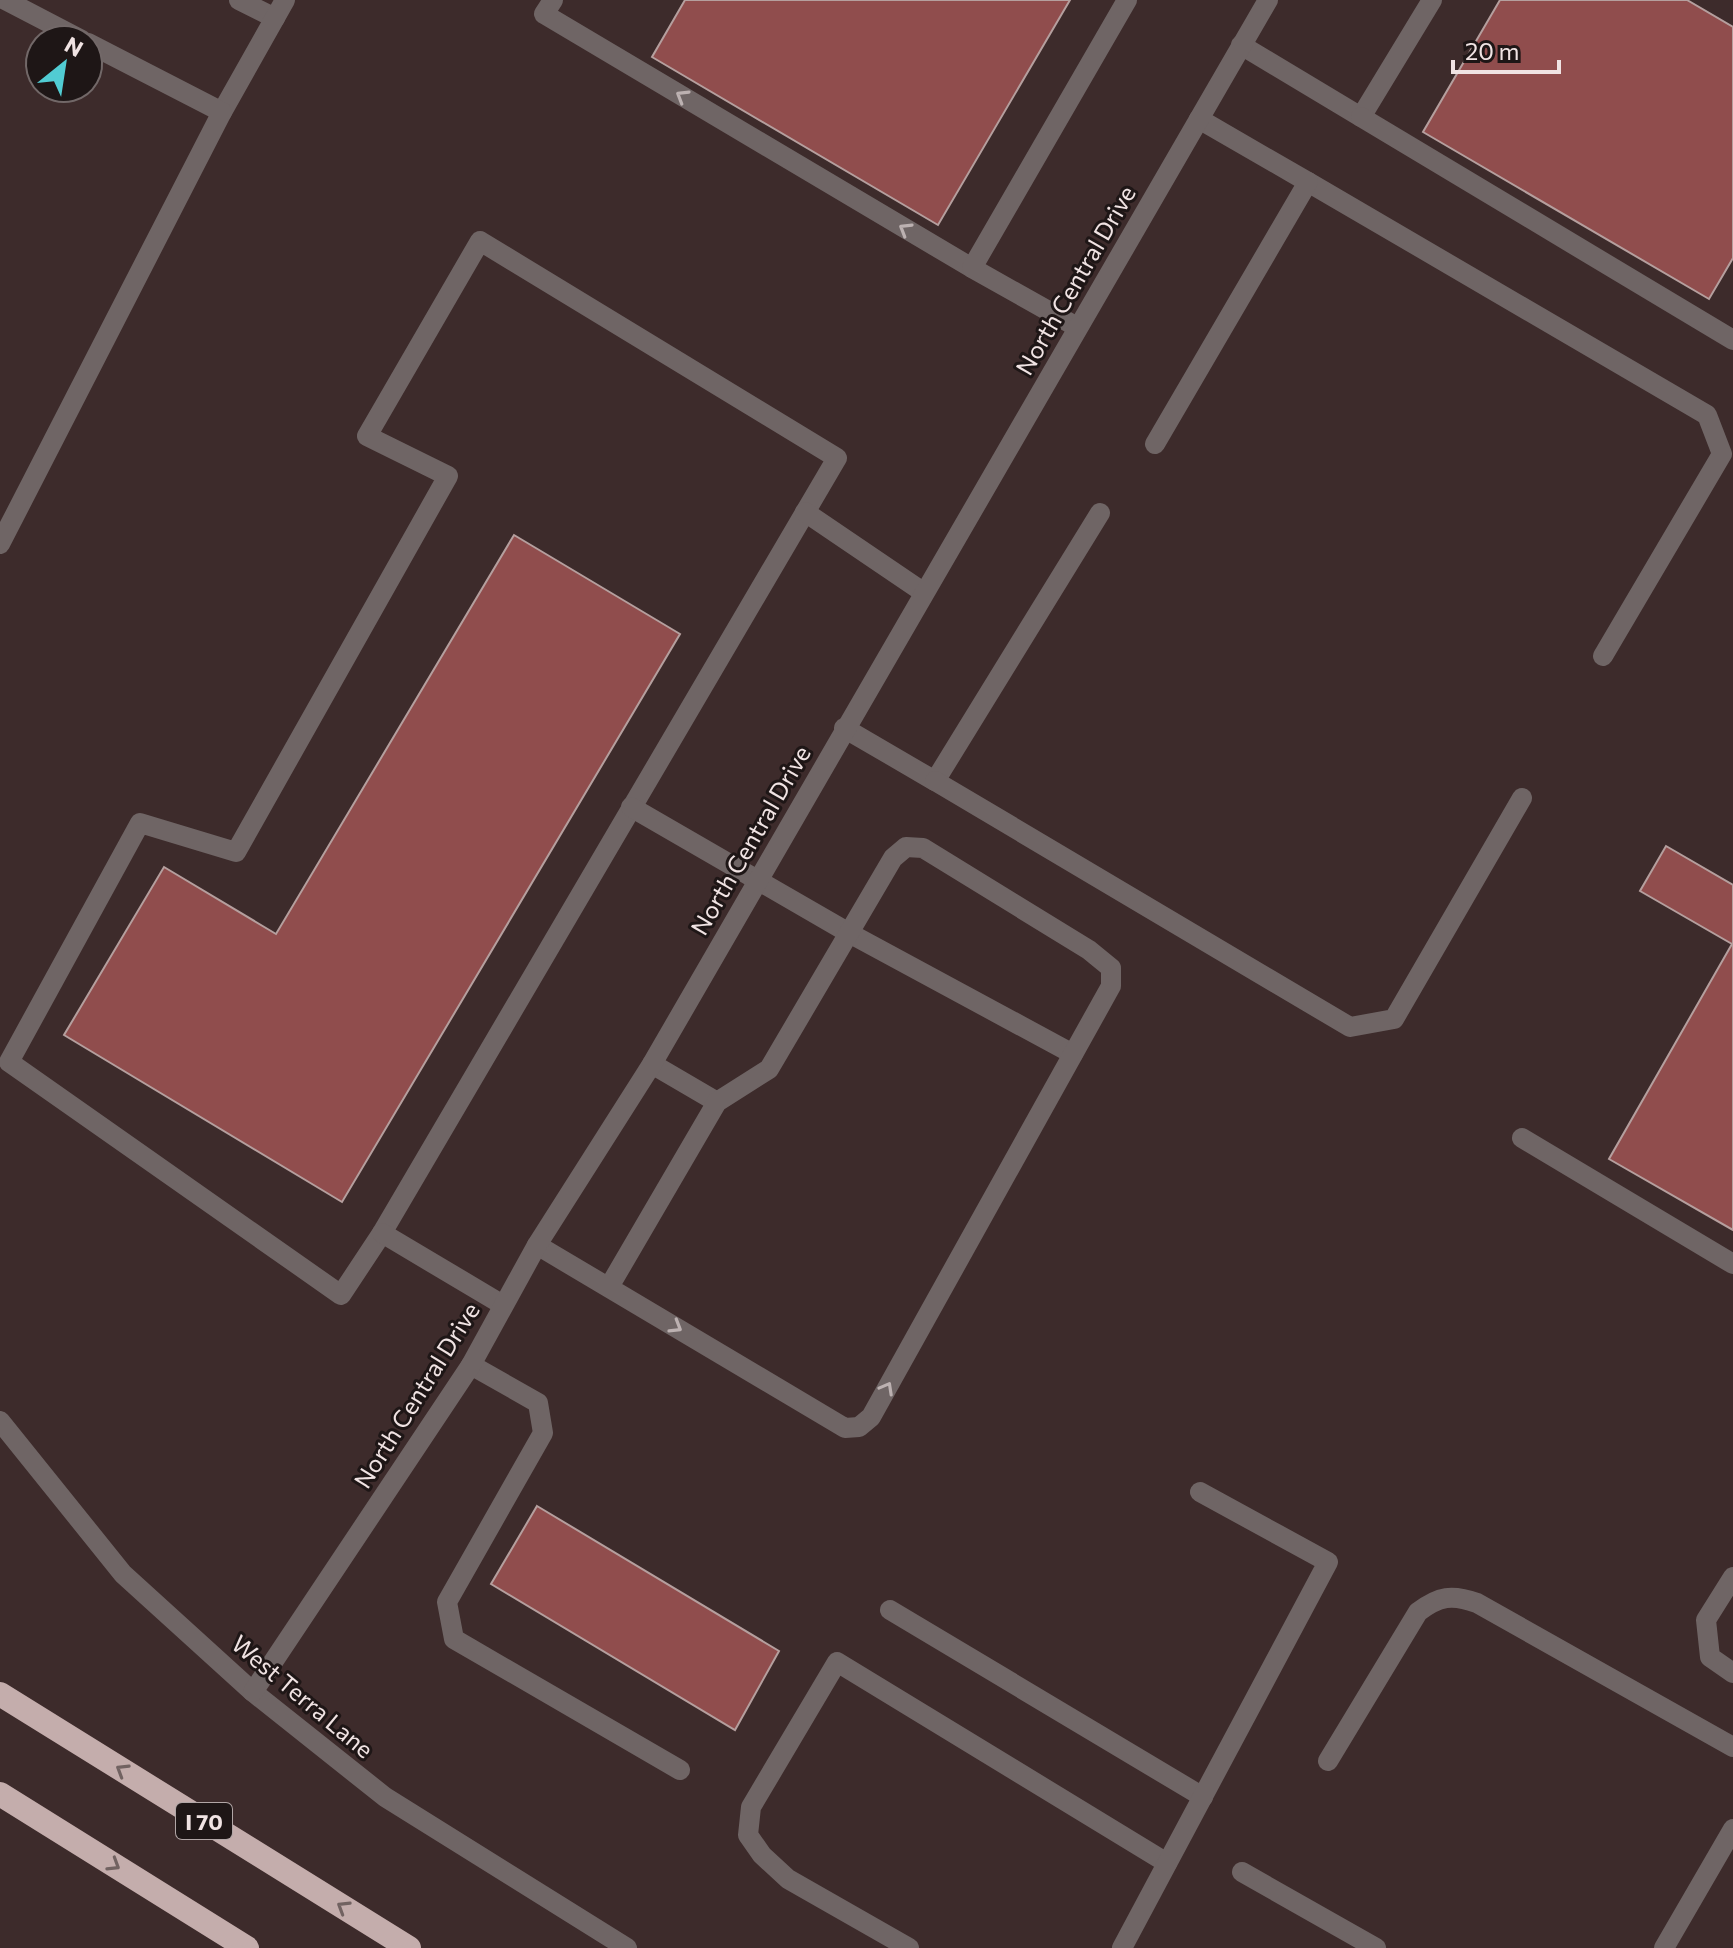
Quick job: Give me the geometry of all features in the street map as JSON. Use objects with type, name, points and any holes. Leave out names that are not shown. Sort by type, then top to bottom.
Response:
[{"type":"highway","name":"I 70","points":[[0,1694],[409,1948]]},
{"type":"highway","points":[[0,1794],[247,1948]]},
{"type":"street","points":[[5,0],[51,24]]},
{"type":"street","points":[[239,0],[275,18]]},
{"type":"street","points":[[0,544],[222,112],[285,0]]},
{"type":"street","points":[[972,268],[1127,0]]},
{"type":"street","name":"North Central Drive","points":[[253,1692],[471,1365],[537,1245],[652,1064],[1268,0]]},
{"type":"street","points":[[1361,117],[1432,0]]},
{"type":"street","points":[[549,7],[972,268],[1077,327]]},
{"type":"street","points":[[1241,45],[1733,340]]},
{"type":"street","points":[[104,51],[222,112]]},
{"type":"street","points":[[1199,119],[1707,415],[1722,454],[1603,656]]},
{"type":"street","points":[[1155,444],[1308,182]]},
{"type":"street","points":[[480,241],[837,458],[805,512],[382,1233],[341,1295],[9,1062],[140,823],[236,852],[448,476],[367,436],[480,241]]},
{"type":"street","points":[[805,512],[923,592]]},
{"type":"street","points":[[935,781],[1100,513]]},
{"type":"street","points":[[844,728],[1350,1027],[1394,1019],[1522,798]]},
{"type":"street","points":[[631,807],[849,933],[1073,1054]]},
{"type":"street","points":[[537,1245],[845,1428],[859,1427],[871,1417],[1111,986],[1111,968],[1089,950],[923,848],[906,847],[893,858],[769,1069],[717,1102],[609,1287]]},
{"type":"street","points":[[652,1064],[717,1102]]},
{"type":"street","points":[[1522,1138],[1733,1264]]},
{"type":"street","points":[[382,1233],[503,1305]]},
{"type":"street","points":[[471,1365],[538,1403],[543,1433],[447,1602],[454,1639],[680,1770]]},
{"type":"street","name":"West Terra Lane","points":[[0,1421],[123,1574],[253,1692],[385,1797],[627,1948]]},
{"type":"street","points":[[1122,1948],[1328,1562],[1200,1492]]},
{"type":"street","points":[[1733,1577],[1706,1620],[1710,1657],[1733,1673]]},
{"type":"street","points":[[1328,1761],[1418,1612],[1434,1599],[1457,1595],[1477,1603],[1733,1747]]},
{"type":"street","points":[[890,1610],[1203,1797]]},
{"type":"street","points":[[909,1948],[788,1879],[762,1855],[748,1835],[751,1807],[837,1662],[1167,1863]]},
{"type":"street","points":[[1664,1948],[1733,1829]]},
{"type":"street","points":[[1242,1872],[1376,1948]]},
{"type":"building","points":[[685,0],[1070,0],[938,225],[652,57]]},
{"type":"building","points":[[1500,0],[1687,0],[1733,27],[1733,258],[1709,299],[1423,132]]},
{"type":"building","points":[[514,535],[680,634],[342,1202],[64,1035],[164,867],[276,934]]},
{"type":"building","points":[[1666,846],[1733,885],[1733,1230],[1609,1159],[1732,944],[1640,891]]},
{"type":"building","points":[[537,1506],[779,1651],[735,1730],[491,1584]]}]
